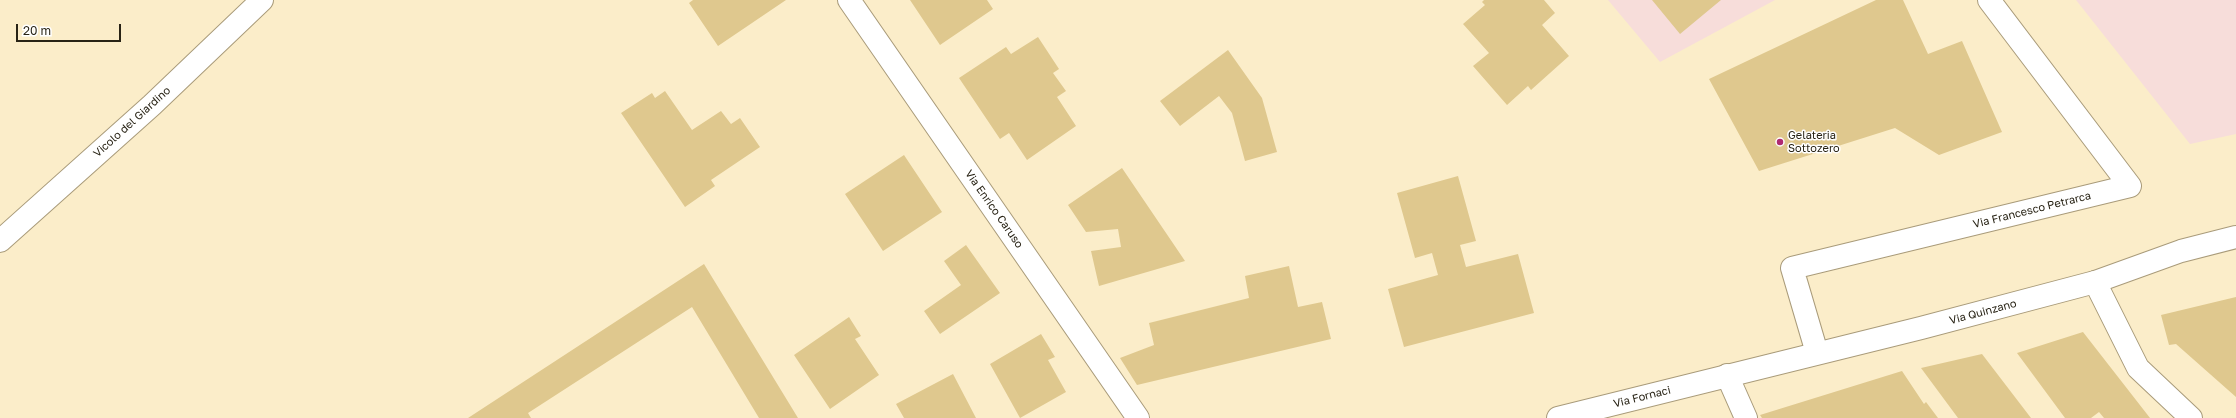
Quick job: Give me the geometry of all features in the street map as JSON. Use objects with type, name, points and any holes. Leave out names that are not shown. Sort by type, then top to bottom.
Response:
[{"type":"street","name":"Vicolo del Giardino","points":[[0,241],[152,105],[262,0]]},
{"type":"street","name":"Via Enrico Caruso","points":[[849,0],[1138,418]]},
{"type":"street","name":"Via Francesco Petrarca","points":[[1816,354],[1792,268],[2130,186],[1989,0]]},
{"type":"street","name":"Via Quinzano","points":[[1727,376],[2095,282],[2181,251],[2236,237]]},
{"type":"street","points":[[2095,282],[2138,368],[2191,418]]},
{"type":"street","points":[[1727,376],[1746,418]]},
{"type":"street","name":"Via Fornaci","points":[[1558,418],[1727,376]]},
{"type":"shaded area","points":[[1608,0],[1775,0],[1660,62]]},
{"type":"shaded area","points":[[2076,0],[2236,0],[2236,134],[2190,144]]},
{"type":"building","points":[[693,0],[786,0],[718,46],[689,3]]},
{"type":"building","points":[[910,0],[987,0],[993,9],[940,45]]},
{"type":"building","points":[[1484,0],[1544,0],[1555,13],[1542,25],[1569,56],[1531,90],[1528,86],[1507,105],[1473,66],[1489,53],[1463,24],[1485,5],[1482,2]]},
{"type":"building","points":[[1652,0],[1721,0],[1680,34]]},
{"type":"building","points":[[1876,0],[1903,0],[1928,54],[1962,41],[2002,132],[1939,155],[1895,128],[1759,171],[1709,79]]},
{"type":"building","points":[[1038,37],[1059,69],[1053,73],[1066,91],[1057,97],[1076,126],[1027,160],[1009,133],[1000,139],[959,78],[1006,47],[1011,54]]},
{"type":"building","points":[[1228,50],[1262,98],[1277,152],[1245,161],[1232,113],[1219,96],[1180,126],[1160,101]]},
{"type":"building","points":[[665,91],[692,130],[721,111],[731,124],[740,118],[760,147],[711,180],[715,186],[685,207],[621,113],[652,93],[655,98]]},
{"type":"building","points":[[904,155],[942,212],[883,251],[845,194]]},
{"type":"building","points":[[1122,168],[1185,261],[1099,286],[1091,251],[1121,247],[1118,229],[1086,232],[1068,205]]},
{"type":"building","points":[[1458,176],[1476,241],[1460,245],[1466,267],[1518,254],[1534,313],[1404,347],[1388,289],[1438,275],[1432,253],[1415,258],[1397,193]]},
{"type":"building","points":[[966,245],[1000,293],[940,334],[924,311],[961,285],[944,261]]},
{"type":"building","points":[[704,264],[798,418],[759,418],[692,307],[528,413],[531,418],[468,418]]},
{"type":"building","points":[[1289,266],[1298,307],[1322,302],[1331,339],[1137,385],[1120,358],[1154,345],[1149,323],[1249,298],[1245,276]]},
{"type":"building","points":[[2236,297],[2236,397],[2176,344],[2169,345],[2161,315]]},
{"type":"building","points":[[849,317],[861,336],[855,339],[879,375],[830,409],[794,355]]},
{"type":"building","points":[[2083,332],[2150,418],[2104,418],[2099,412],[2091,418],[2065,418],[2017,353]]},
{"type":"building","points":[[1041,334],[1055,357],[1048,360],[1066,392],[1020,418],[990,364]]},
{"type":"building","points":[[1982,354],[2031,418],[1958,418],[1921,368]]},
{"type":"building","points":[[1902,371],[1924,404],[1926,402],[1938,418],[1762,418],[1760,415]]},
{"type":"building","points":[[953,374],[976,418],[904,418],[896,404]]},
{"type":"place","name":"Gelateria Sottozero","points":[[1780,142]]}]
